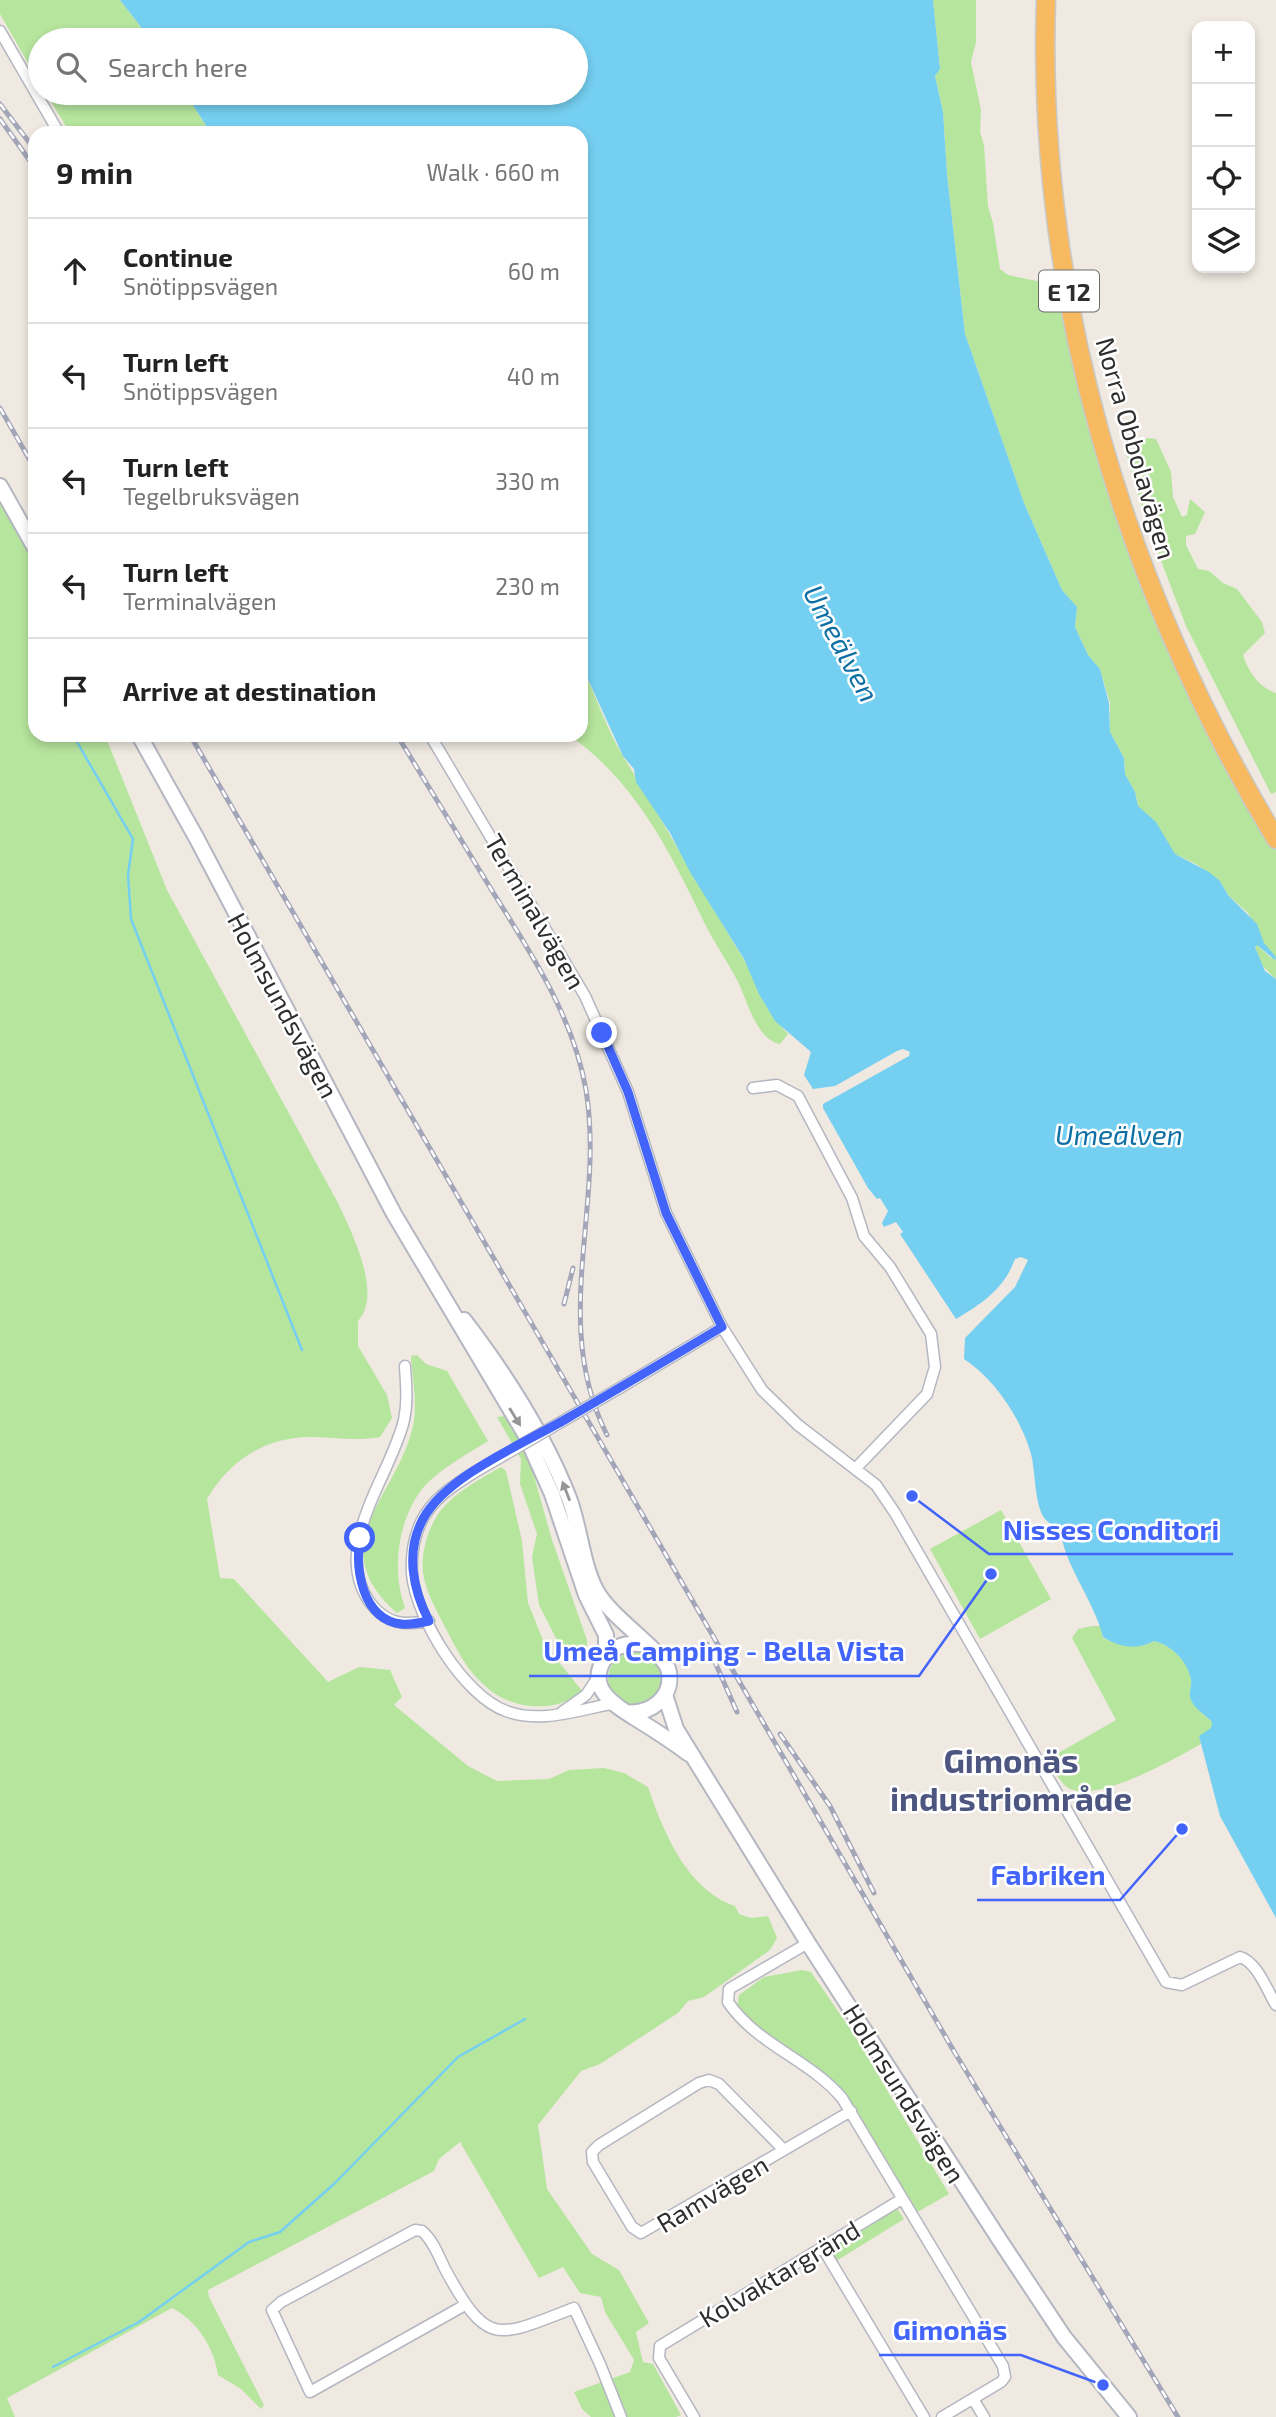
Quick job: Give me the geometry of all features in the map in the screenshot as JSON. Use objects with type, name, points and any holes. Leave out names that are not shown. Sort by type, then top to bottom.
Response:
[{"type":"highway","name":"Norra Obbolavägen","points":[[1046,0],[1054,189],[1070,303],[1103,444],[1164,623],[1215,731],[1276,839]]},
{"type":"main road","points":[[0,486],[28,536]]},
{"type":"main road","name":"Holmsundsvägen","points":[[143,742],[428,1275],[526,1434],[552,1494],[586,1595],[606,1635],[606,1658]]},
{"type":"main road","name":"Holmsundsvägen","points":[[428,1275],[486,1349],[534,1423],[558,1468],[573,1508],[595,1589],[613,1616],[658,1652],[668,1667],[669,1684],[666,1695],[671,1719],[808,1943],[1057,2326],[1129,2417]]},
{"type":"main road","points":[[611,1704],[601,1688],[600,1673],[606,1658],[624,1645],[646,1645]]},
{"type":"main road","points":[[626,1712],[646,1711],[666,1695]]},
{"type":"main road","name":"Holmsundsvägen","points":[[611,1704],[696,1758]]},
{"type":"street","points":[[0,31],[28,79]]},
{"type":"street","points":[[43,105],[55,126]]},
{"type":"street","name":"Terminalvägen","points":[[434,742],[585,996],[628,1092],[666,1213],[722,1327],[762,1390],[779,1409],[858,1467],[876,1485],[945,1595],[1166,1982],[1182,1985],[1240,1957],[1248,1959],[1276,2005]]},
{"type":"street","points":[[753,1088],[777,1085],[798,1096],[855,1205],[864,1236],[890,1267],[931,1334],[935,1367],[927,1394],[858,1467]]},
{"type":"street","points":[[611,1704],[560,1714],[521,1715],[499,1708],[478,1696],[458,1675],[429,1621],[412,1576],[415,1539],[421,1521],[434,1502],[475,1472],[722,1327]]},
{"type":"street","points":[[405,1366],[407,1399],[404,1421],[365,1519],[358,1546],[358,1569],[365,1595],[388,1620],[399,1624],[429,1621]]},
{"type":"street","points":[[560,1714],[586,1695],[600,1673]]},
{"type":"street","points":[[808,1943],[729,1989],[728,2002],[751,2031],[831,2085],[851,2111],[1004,2371],[1002,2382],[942,2417]]},
{"type":"street","name":"Ramvägen","points":[[784,2150],[719,2084],[709,2080],[699,2083],[592,2152],[593,2162],[632,2227],[641,2233],[649,2231],[851,2111]]},
{"type":"street","name":"Kolvaktargränd","points":[[694,2417],[659,2358],[658,2351],[664,2342],[902,2199]]},
{"type":"street","points":[[466,2305],[310,2392],[272,2310],[281,2302],[415,2230],[426,2235],[466,2305],[484,2326],[510,2331],[574,2308],[621,2417]]},
{"type":"street","points":[[822,2247],[923,2417]]},
{"type":"street","points":[[974,2399],[984,2417]]},
{"type":"green space","points":[[0,0],[120,0],[142,28],[28,28],[28,63],[0,14]]},
{"type":"green space","points":[[933,0],[976,0],[976,42],[971,62],[981,110],[980,132],[984,145],[988,207],[1000,269],[1008,275],[1042,282],[1071,303],[1145,573],[1276,839],[1276,979],[1259,959],[1256,944],[1272,959],[1248,913],[1228,895],[1220,881],[1196,864],[1175,854],[1138,806],[1135,792],[1125,774],[1124,758],[1110,732],[1110,703],[1100,669],[1088,655],[1075,627],[1077,607],[1062,590],[1024,503],[965,334],[947,174],[943,112],[935,76],[940,69]]},
{"type":"green space","points":[[53,105],[193,105],[206,126],[66,126]]},
{"type":"green space","points":[[1147,438],[1156,439],[1171,472],[1173,497],[1182,517],[1187,515],[1190,499],[1205,512],[1195,534],[1186,536],[1186,545],[1198,569],[1209,571],[1223,583],[1237,589],[1262,622],[1265,633],[1243,655],[1255,678],[1276,693],[1276,792],[1271,794],[1186,626],[1147,524],[1127,456]]},
{"type":"green space","points":[[0,486],[28,548],[28,742],[108,742],[167,890],[338,1203],[363,1263],[367,1295],[365,1309],[358,1321],[358,1346],[387,1395],[392,1418],[380,1437],[288,1439],[260,1448],[235,1464],[207,1499],[220,1578],[234,1579],[328,1682],[359,1667],[390,1670],[402,1697],[394,1705],[468,1766],[497,1781],[549,1779],[569,1770],[604,1768],[624,1773],[648,1787],[669,1840],[690,1873],[718,1898],[735,1906],[739,1914],[751,1918],[768,1916],[777,1938],[770,1950],[704,1997],[688,2001],[678,2013],[600,2064],[581,2071],[538,2125],[547,2189],[592,2254],[619,2270],[649,2323],[636,2332],[643,2362],[653,2364],[681,2415],[591,2417],[582,2409],[574,2392],[630,2372],[634,2360],[605,2312],[601,2297],[580,2293],[563,2267],[539,2278],[460,2142],[439,2159],[434,2171],[208,2290],[209,2297],[264,2405],[261,2409],[241,2389],[218,2375],[213,2355],[203,2336],[189,2320],[172,2308],[7,2398],[15,2417],[0,2417]]},
{"type":"green space","points":[[588,680],[617,745],[767,1004],[788,1034],[780,1044],[765,1036],[759,1028],[735,976],[649,820],[614,774],[578,742],[588,742]]},
{"type":"green space","points":[[417,1355],[426,1364],[447,1371],[488,1441],[433,1478],[419,1493],[412,1506],[401,1534],[399,1549],[399,1579],[405,1608],[397,1613],[375,1588],[365,1564],[364,1541],[371,1518],[406,1448],[414,1421],[415,1396],[411,1356]]},
{"type":"green space","points":[[506,1416],[527,1451],[552,1540],[587,1640],[587,1653],[576,1661],[562,1650],[539,1605],[532,1557],[537,1534],[520,1484],[521,1459],[497,1417]]},
{"type":"green space","points":[[501,1467],[506,1471],[522,1541],[528,1603],[545,1645],[583,1692],[559,1704],[519,1704],[506,1700],[484,1685],[457,1650],[424,1580],[424,1550],[437,1516],[457,1494]]},
{"type":"green space","points":[[1001,1510],[1051,1599],[980,1639],[930,1549]]},
{"type":"green space","points":[[1101,1626],[1103,1638],[1116,1643],[1135,1646],[1154,1641],[1173,1650],[1190,1673],[1192,1701],[1212,1722],[1212,1728],[1199,1736],[1201,1744],[1154,1769],[1114,1785],[1079,1791],[1064,1784],[1048,1759],[1116,1720],[1072,1638],[1078,1629]]},
{"type":"green space","points":[[635,1652],[654,1660],[662,1679],[654,1698],[635,1706],[616,1698],[608,1679],[616,1660]]},
{"type":"green space","points":[[802,1970],[811,1972],[853,2033],[949,2194],[914,2214],[837,2083],[758,2031],[737,2007],[739,1995],[764,1977]]},
{"type":"green space","points":[[889,2210],[898,2210],[904,2219],[833,2263],[829,2256],[838,2240]]},
{"type":"water","name":"Umeälven","points":[[120,0],[933,0],[940,69],[935,76],[943,112],[947,174],[965,334],[1024,503],[1062,590],[1077,607],[1075,627],[1088,655],[1100,669],[1109,703],[1110,732],[1124,758],[1125,774],[1135,792],[1138,806],[1156,822],[1175,854],[1220,881],[1228,895],[1257,924],[1264,943],[1276,957],[1275,960],[1257,945],[1255,947],[1265,971],[1276,979],[1276,1918],[1220,1816],[1199,1736],[1211,1728],[1212,1722],[1192,1701],[1191,1680],[1186,1666],[1178,1655],[1160,1643],[1154,1641],[1142,1646],[1129,1646],[1116,1644],[1103,1637],[1066,1554],[1061,1529],[1047,1521],[1040,1508],[1031,1454],[1021,1427],[986,1377],[964,1359],[965,1338],[1015,1287],[1028,1260],[1021,1257],[1015,1259],[999,1287],[956,1319],[900,1234],[903,1232],[896,1222],[884,1227],[882,1223],[888,1211],[880,1198],[877,1199],[868,1188],[823,1104],[909,1056],[910,1052],[903,1049],[897,1051],[835,1086],[813,1089],[804,1075],[811,1052],[775,1021],[759,994],[744,959],[690,872],[670,833],[636,782],[634,769],[623,756],[588,679],[588,126],[206,126],[193,105],[588,105],[588,28],[142,28]]},
{"type":"waterway","points":[[77,742],[133,839],[128,875],[131,919],[302,1350]]},
{"type":"waterway","points":[[53,2367],[139,2322],[249,2242],[280,2232],[335,2183],[458,2057],[525,2019]]},
{"type":"railway","points":[[0,104],[28,141]]},
{"type":"railway","points":[[0,119],[28,158]]},
{"type":"railway","points":[[0,408],[28,457]]},
{"type":"railway","points":[[194,742],[955,2053],[1178,2417]]},
{"type":"railway","points":[[401,742],[535,961],[561,1010],[580,1062],[590,1134],[580,1307],[582,1350],[591,1392],[607,1435]]},
{"type":"railway","points":[[564,1304],[573,1268]]},
{"type":"railway","points":[[707,1644],[737,1712]]},
{"type":"railway","points":[[780,1734],[830,1806],[874,1893]]},
{"type":"place","name":"Nisses Conditori","points":[[912,1496]]},
{"type":"place","name":"Umeå Camping - Bella Vista","points":[[991,1574]]},
{"type":"place","name":"Fabriken","points":[[1182,1829]]},
{"type":"place","name":"Gimonäs","points":[[1103,2385]]},
{"type":"district","name":"Gimonäs industriområde","points":[[1011,1779]]},
{"type":"route","points":[[360,1538],[357,1553],[360,1580],[365,1595],[377,1611],[388,1620],[399,1624],[429,1621],[421,1607],[412,1576],[412,1559],[421,1521],[434,1502],[475,1472],[722,1327],[666,1213],[622,1075],[602,1033]]}]
